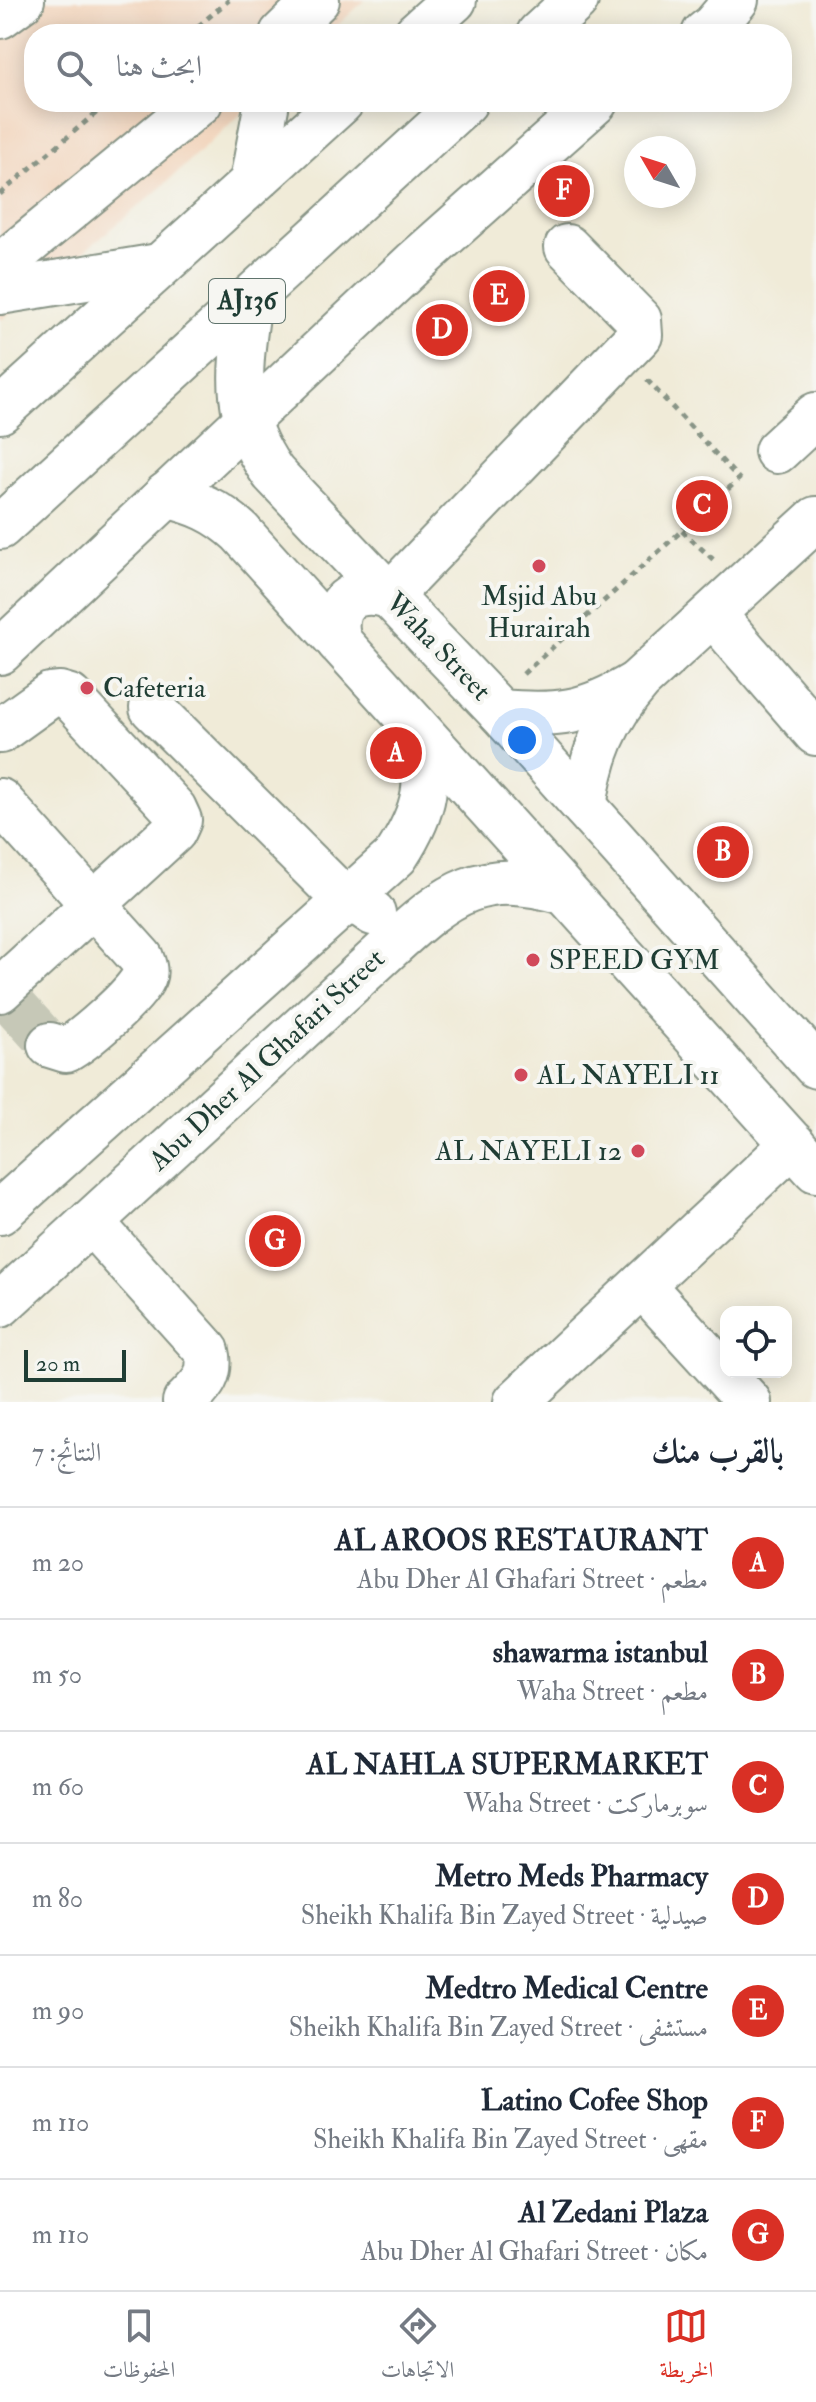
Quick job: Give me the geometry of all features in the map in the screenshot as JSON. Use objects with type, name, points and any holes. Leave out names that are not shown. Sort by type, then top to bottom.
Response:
[{"type":"street","points":[[0,16],[22,0]]},
{"type":"street","points":[[292,24],[317,0]]},
{"type":"street","points":[[427,24],[454,0]]},
{"type":"street","points":[[550,24],[576,0]]},
{"type":"street","points":[[716,24],[736,0]]},
{"type":"street","points":[[0,266],[188,112]]},
{"type":"street","points":[[252,182],[265,112]]},
{"type":"street","points":[[0,411],[330,112]]},
{"type":"street","name":"AJ136","points":[[15,514],[454,112]]},
{"type":"street","points":[[0,652],[414,263],[584,112]]},
{"type":"street","points":[[339,642],[335,628],[337,613],[346,600],[359,593],[374,592],[389,596],[640,335],[639,320],[567,247]]},
{"type":"street","points":[[0,292],[159,266]]},
{"type":"street","name":"Waha Street","points":[[249,300],[240,392],[252,439],[273,473],[389,596],[507,698],[584,806],[816,1066]]},
{"type":"street","points":[[777,451],[816,415]]},
{"type":"street","points":[[166,495],[209,508],[226,519],[804,1157],[642,1285],[516,1402]]},
{"type":"street","points":[[0,540],[15,514]]},
{"type":"street","points":[[584,806],[595,751],[606,725],[622,701],[640,680],[812,527]]},
{"type":"street","points":[[713,614],[816,733]]},
{"type":"street","points":[[507,698],[538,716],[574,711],[609,699],[640,680]]},
{"type":"street","points":[[0,731],[50,695],[70,697],[178,814],[178,827],[93,905],[4,994]]},
{"type":"street","points":[[152,708],[346,901],[363,906],[377,916],[386,930],[390,947]]},
{"type":"street","points":[[0,1212],[396,856],[411,832],[421,806],[425,778],[423,750],[413,723]]},
{"type":"street","points":[[0,801],[141,958],[145,967],[144,976],[135,990],[79,1043],[66,1050],[50,1045]]},
{"type":"street","name":"Abu Dher Al Ghafari Street","points":[[0,1305],[445,900],[473,888],[504,882],[535,883],[564,892]]},
{"type":"street","points":[[91,1222],[207,1351],[209,1374],[185,1402]]},
{"type":"street","points":[[642,1285],[749,1402]]},
{"type":"path","points":[[201,24],[229,0]]},
{"type":"path","points":[[0,194],[97,112]]},
{"type":"path","points":[[507,698],[739,479],[644,376]]},
{"type":"shaded area","points":[[0,0],[365,0],[339,24],[24,24],[24,112],[243,112],[157,191],[0,321]]},
{"type":"tunnel","points":[[12,1003],[50,1045]]},
{"type":"place","name":"Latino Cofee Shop","points":[[564,191]]},
{"type":"place","name":"Medtro Medical Centre","points":[[499,296]]},
{"type":"place","name":"Metro Meds Pharmacy","points":[[442,330]]},
{"type":"place","name":"AL NAHLA SUPERMARKET","points":[[702,506]]},
{"type":"place","name":"Msjid Abu Hurairah","points":[[539,566]]},
{"type":"place","name":"Cafeteria","points":[[87,688]]},
{"type":"place","name":"AL AROOS RESTAURANT","points":[[396,753]]},
{"type":"place","name":"shawarma istanbul","points":[[723,852]]},
{"type":"place","name":"SPEED GYM","points":[[533,960]]},
{"type":"place","name":"AL NAYELI 11","points":[[521,1075]]},
{"type":"place","name":"AL NAYELI 12","points":[[638,1151]]},
{"type":"place","name":"Al Zedani Plaza","points":[[275,1241]]}]
